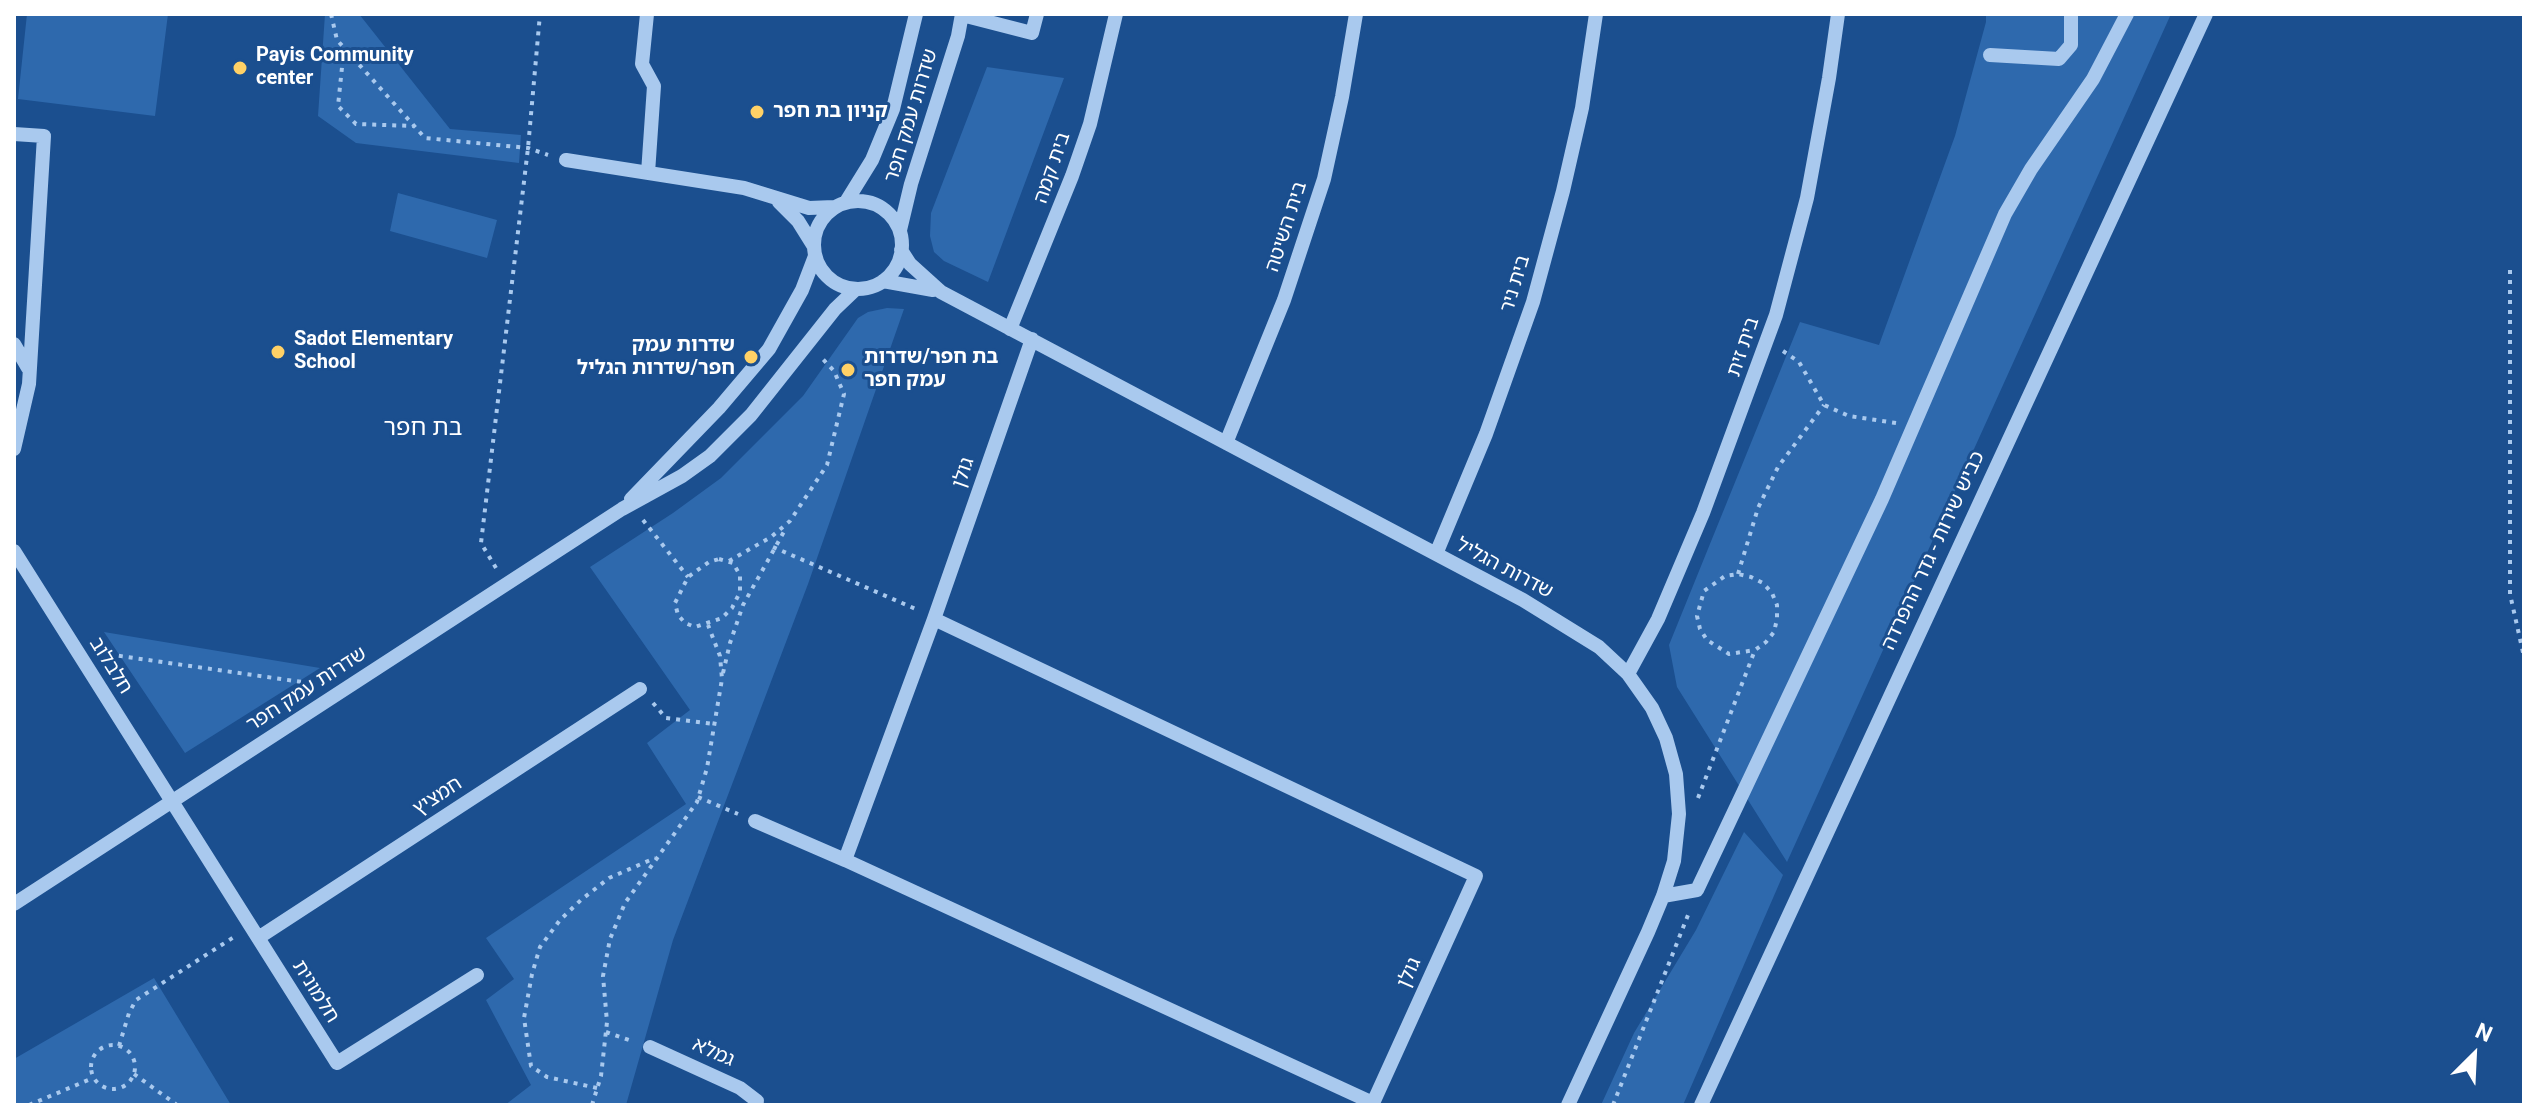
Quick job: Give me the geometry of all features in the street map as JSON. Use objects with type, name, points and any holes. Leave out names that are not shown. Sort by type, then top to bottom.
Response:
[{"type":"street","points":[[647,14],[642,64],[654,86],[648,173]]},
{"type":"street","name":"שדרות עמק חפר","points":[[840,204],[872,160],[893,109],[916,14]]},
{"type":"street","points":[[962,15],[1032,33],[1037,14]]},
{"type":"street","name":"בית קמה","points":[[1010,329],[1050,235],[1085,137],[1116,14]]},
{"type":"street","name":"בית השיטה","points":[[1226,443],[1284,300],[1324,179],[1356,14]]},
{"type":"street","name":"בית ניר","points":[[1436,554],[1486,434],[1533,302],[1582,108],[1596,14]]},
{"type":"street","name":"בית זית","points":[[1628,674],[1658,619],[1703,513],[1767,340],[1807,198],[1838,14]]},
{"type":"street","points":[[1990,55],[2059,59],[2071,45],[2071,14]]},
{"type":"street","points":[[1663,896],[1697,890],[1862,542],[2005,214],[2031,169],[2093,79],[2127,14]]},
{"type":"street","name":"כביש שירות - גדר ההפרדה","points":[[1701,1105],[2206,14]]},
{"type":"street","name":"שדרות עמק חפר","points":[[900,230],[962,15]]},
{"type":"street","points":[[14,134],[44,136],[29,372],[19,408],[14,449]]},
{"type":"street","points":[[566,160],[744,188],[809,208],[872,202],[893,217],[900,230],[901,250],[894,271],[871,287],[842,287],[830,280],[821,270],[798,221],[776,199]]},
{"type":"street","points":[[814,252],[817,226],[840,204]]},
{"type":"street","name":"שדרות הגליל","points":[[901,250],[910,264],[941,292],[1564,625],[1599,647],[1628,674],[1657,718],[1676,774],[1679,814],[1674,861],[1663,896],[1568,1105]]},
{"type":"street","name":"שדרות עמק חפר","points":[[627,506],[719,408],[769,349],[802,290],[814,252]]},
{"type":"street","name":"שדרות הגליל","points":[[883,281],[941,292]]},
{"type":"street","name":"שדרות עמק חפר","points":[[14,904],[505,584],[627,506],[682,476],[730,438],[835,309],[856,289]]},
{"type":"street","name":"גולן","points":[[845,860],[1032,339]]},
{"type":"street","points":[[14,344],[29,372]]},
{"type":"street","name":"חלבלוב","points":[[14,551],[172,803]]},
{"type":"street","name":"גולן","points":[[755,821],[1373,1103],[1476,876],[934,619]]},
{"type":"street","name":"חמציץ","points":[[254,932],[640,689]]},
{"type":"street","name":"חלמונית","points":[[172,803],[337,1063],[477,975]]},
{"type":"street","name":"גמלא","points":[[650,1047],[740,1088],[760,1104]]},
{"type":"path","points":[[331,14],[337,40],[425,138],[528,148],[566,160]]},
{"type":"path","points":[[505,584],[481,543],[528,148],[540,14]]},
{"type":"path","points":[[344,48],[338,106],[356,124],[414,126]]},
{"type":"path","points":[[2510,270],[2510,594],[2524,657]]},
{"type":"path","points":[[1767,340],[1799,362],[1824,405],[1849,416],[1914,426]]},
{"type":"path","points":[[592,1105],[601,1076],[606,1031],[603,976],[610,939],[625,903],[698,797],[730,643],[743,605],[773,547],[827,465],[844,394],[834,371],[807,343]]},
{"type":"path","points":[[1738,574],[1764,494],[1778,467],[1824,405]]},
{"type":"path","points":[[627,506],[688,577]]},
{"type":"path","points":[[729,561],[771,537],[790,521]]},
{"type":"path","points":[[773,547],[906,603],[934,619]]},
{"type":"path","points":[[719,559],[729,561],[740,575],[740,592],[732,608],[708,625],[695,627],[685,623],[678,615],[675,603],[688,577],[709,562],[719,559]]},
{"type":"path","points":[[1738,574],[1763,583],[1777,605],[1774,632],[1755,650],[1729,654],[1717,649],[1700,629],[1697,616],[1704,591],[1725,576],[1738,574]]},
{"type":"path","points":[[708,625],[720,656],[722,679]]},
{"type":"path","points":[[76,650],[346,688]]},
{"type":"path","points":[[1695,805],[1755,650]]},
{"type":"path","points":[[640,689],[666,718],[714,724]]},
{"type":"path","points":[[698,797],[755,821]]},
{"type":"path","points":[[597,1088],[547,1077],[531,1066],[524,1018],[532,974],[540,947],[560,920],[581,900],[609,878],[657,857]]},
{"type":"path","points":[[1613,1105],[1697,890]]},
{"type":"path","points":[[119,1046],[136,1000],[254,932]]},
{"type":"path","points":[[606,1031],[650,1047]]},
{"type":"path","points":[[119,1046],[131,1054],[134,1074],[125,1086],[104,1088],[91,1071],[93,1057],[104,1047],[119,1046]]},
{"type":"path","points":[[134,1074],[177,1105]]},
{"type":"path","points":[[29,1105],[94,1078]]},
{"type":"shaded area","points":[[27,14],[168,14],[155,116],[18,99]]},
{"type":"shaded area","points":[[325,14],[359,14],[450,129],[521,135],[519,163],[356,143],[318,116]]},
{"type":"shaded area","points":[[1986,14],[2171,14],[1787,862],[1677,687],[1669,645],[1800,322],[1879,345],[1955,136]]},
{"type":"shaded area","points":[[987,67],[1064,78],[988,282],[944,261],[934,252],[930,236],[931,213]]},
{"type":"shaded area","points":[[398,193],[497,220],[487,258],[390,231]]},
{"type":"shaded area","points":[[887,308],[904,309],[808,584],[673,940],[626,1105],[505,1105],[531,1085],[486,1000],[514,979],[486,938],[686,804],[647,743],[690,710],[590,567],[721,478],[803,396],[858,318],[868,312]]},
{"type":"shaded area","points":[[104,632],[320,668],[185,753]]},
{"type":"shaded area","points":[[1744,832],[1783,875],[1683,1105],[1601,1105],[1634,1033],[1696,930]]},
{"type":"shaded area","points":[[154,978],[231,1105],[14,1105],[14,1059]]},
{"type":"place","name":"Payis Community center","points":[[240,68]]},
{"type":"place","name":"קניון בת חפר","points":[[757,112]]},
{"type":"place","name":"Sadot Elementary School","points":[[278,352]]},
{"type":"place","name":"שדרות עמק חפר/שדרות הגליל","points":[[751,357]]},
{"type":"place","name":"בת חפר/שדרות עמק חפר","points":[[848,370]]},
{"type":"district","name":"בת חפר","points":[[423,429]]}]
